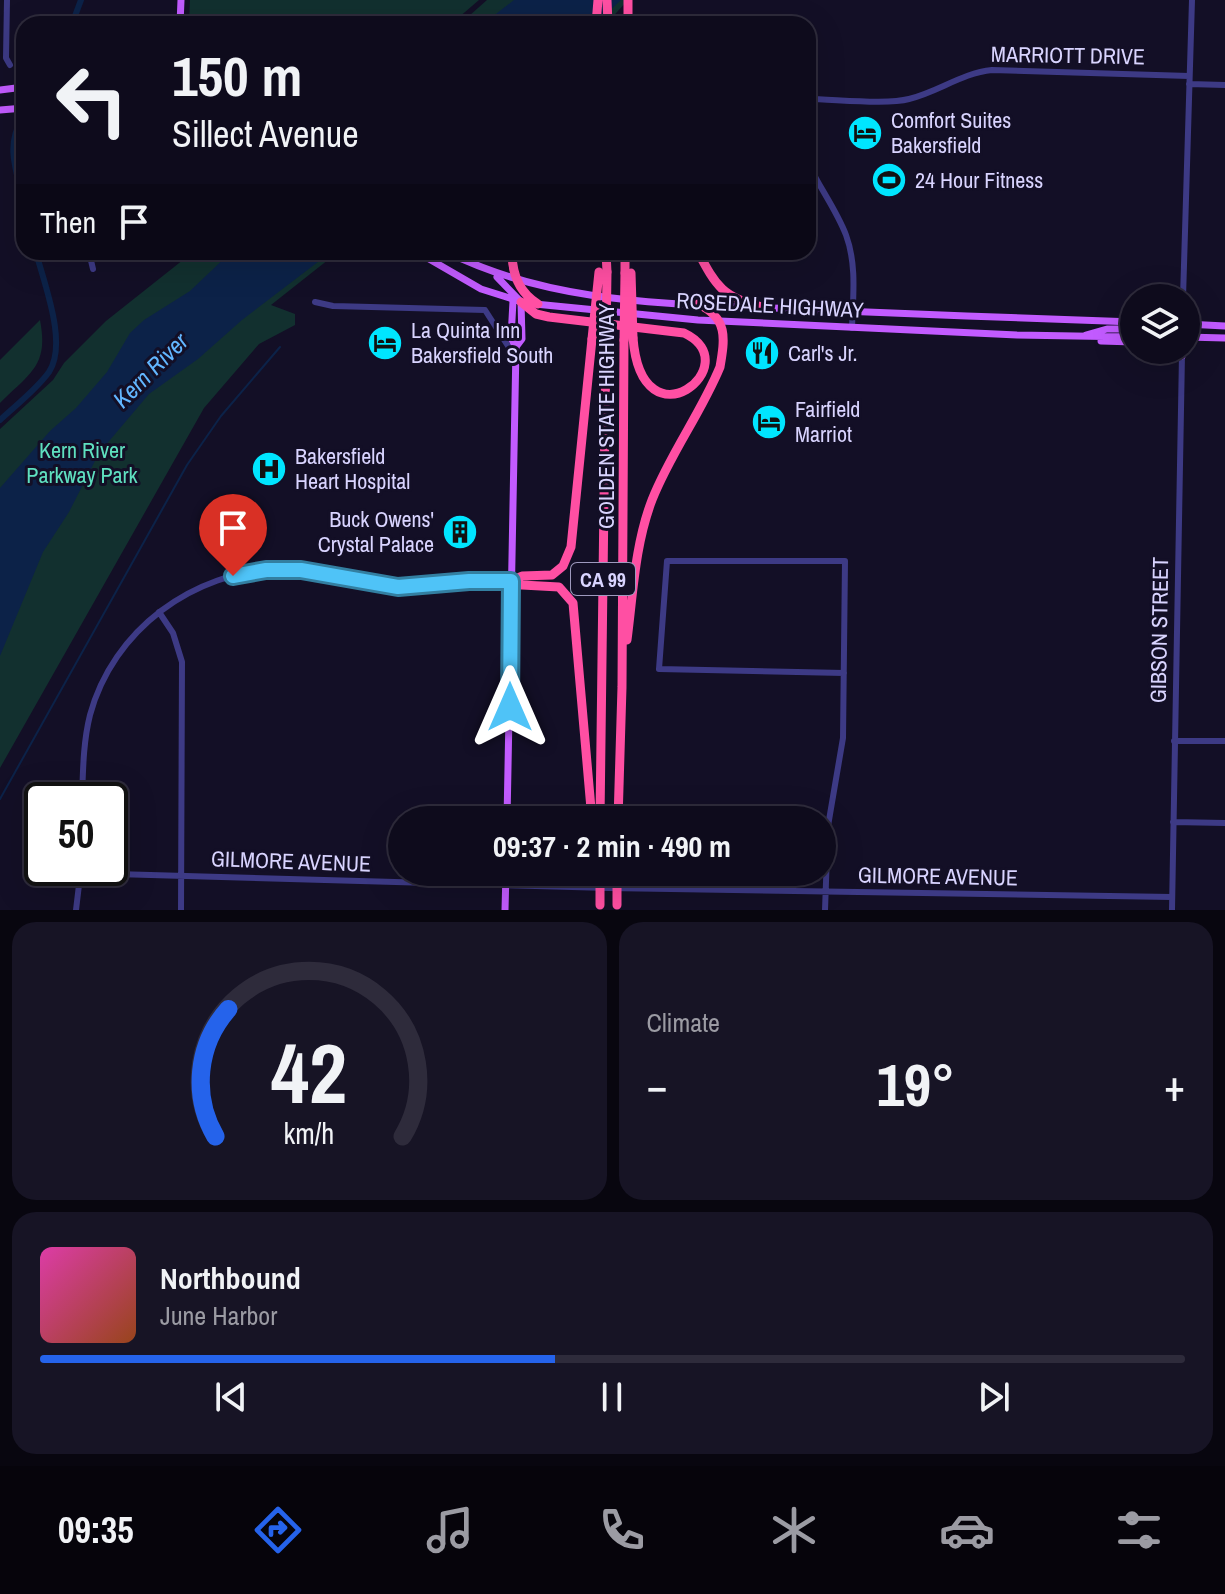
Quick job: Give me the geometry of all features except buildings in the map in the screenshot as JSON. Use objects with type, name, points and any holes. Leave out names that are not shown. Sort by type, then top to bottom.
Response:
[{"type":"highway","points":[[513,260],[519,299],[536,314],[549,317],[684,333],[699,344],[704,355],[701,378],[680,393],[654,389],[640,372],[629,339],[628,273],[627,260]]},
{"type":"highway","name":"GOLDEN STATE HIGHWAY","points":[[600,806],[605,260]]},
{"type":"highway","points":[[702,260],[723,292],[737,300],[762,307]]},
{"type":"highway","points":[[511,581],[522,576],[552,575],[567,559],[571,547],[592,339],[603,272]]},
{"type":"highway","points":[[519,299],[538,304]]},
{"type":"highway","points":[[622,687],[637,562],[647,515],[664,473],[720,367],[721,321],[714,312],[698,304]]},
{"type":"highway","name":"GOLDEN STATE HIGHWAY","points":[[618,806],[629,339]]},
{"type":"highway","points":[[511,581],[522,585],[559,587],[573,603],[591,806]]},
{"type":"highway","points":[[600,886],[600,907]]},
{"type":"highway","points":[[617,886],[617,907]]},
{"type":"main road","points":[[431,260],[481,289],[519,299],[542,288]]},
{"type":"main road","name":"ROSEDALE HIGHWAY","points":[[465,260],[542,288],[612,298],[1120,321]]},
{"type":"main road","points":[[488,270],[519,299],[522,339],[516,347],[507,806]]},
{"type":"main road","name":"ROSEDALE HIGHWAY","points":[[538,304],[721,321],[1120,338]]},
{"type":"main road","points":[[1200,325],[1225,326]]},
{"type":"main road","points":[[1084,336],[1107,329],[1120,329]]},
{"type":"main road","points":[[1200,337],[1225,338]]},
{"type":"main road","points":[[505,886],[505,910]]},
{"type":"street","points":[[7,0],[6,58],[10,65]]},
{"type":"street","points":[[1183,284],[1192,0]]},
{"type":"street","name":"MARRIOTT DRIVE","points":[[816,99],[902,101],[934,91],[972,73],[992,70],[1189,80],[1225,85]]},
{"type":"street","points":[[816,178],[847,237],[853,261],[852,328]]},
{"type":"street","points":[[91,260],[93,269]]},
{"type":"street","points":[[315,302],[333,306],[485,310],[508,346],[516,347]]},
{"type":"street","name":"GIBSON STREET","points":[[1172,910],[1181,364]]},
{"type":"street","points":[[825,910],[828,826],[842,747],[844,673],[845,561],[667,561],[659,669],[844,673]]},
{"type":"street","points":[[83,782],[84,746],[95,699],[118,655],[159,612],[186,594],[215,581],[266,570],[301,570],[398,587],[511,581]]},
{"type":"street","points":[[159,612],[173,633],[182,662],[181,910]]},
{"type":"street","points":[[1174,741],[1225,741]]},
{"type":"street","points":[[1173,822],[1225,823]]},
{"type":"street","name":"GILMORE AVENUE","points":[[128,873],[388,882]]},
{"type":"street","points":[[76,910],[78,886]]},
{"type":"street","name":"GILMORE AVENUE","points":[[505,886],[1172,897]]},
{"type":"green space","points":[[190,0],[479,0],[460,16],[189,16]]},
{"type":"green space","points":[[487,0],[628,0],[613,16],[469,16]]},
{"type":"green space","name":"Kern River Parkway Park","points":[[183,260],[328,260],[271,305],[295,314],[295,325],[259,344],[204,408],[0,768],[0,429],[53,380],[64,363],[106,321]]},
{"type":"green space","name":"Kern River Parkway Park","points":[[40,320],[42,348],[35,368],[0,403],[0,360]]},
{"type":"water","points":[[514,0],[621,0],[604,16],[493,16]]},
{"type":"water","name":"Kern River","points":[[223,260],[321,260],[242,320],[198,359],[149,394],[99,453],[69,512],[43,552],[0,656],[0,488],[107,372],[130,333],[144,320],[190,291]]},
{"type":"waterway","points":[[75,16],[81,0]]},
{"type":"waterway","points":[[16,132],[13,150],[16,170]]},
{"type":"waterway","points":[[0,420],[38,385],[54,360],[53,313],[38,260]]},
{"type":"waterway","points":[[0,799],[187,465],[221,416],[280,347]]},
{"type":"place","name":"Comfort Suites Bakersfield","points":[[865,133]]},
{"type":"place","name":"24 Hour Fitness","points":[[889,180]]},
{"type":"place","name":"La Quinta Inn Bakersfield South","points":[[385,343]]},
{"type":"place","name":"Carl's Jr.","points":[[762,353]]},
{"type":"place","name":"Fairfield Marriot","points":[[769,422]]},
{"type":"place","name":"Bakersfield Heart Hospital","points":[[269,469]]},
{"type":"place","name":"Buck Owens' Crystal Palace","points":[[460,532]]},
{"type":"route","points":[[233,576],[266,570],[301,570],[398,587],[511,581],[510,707]]}]
